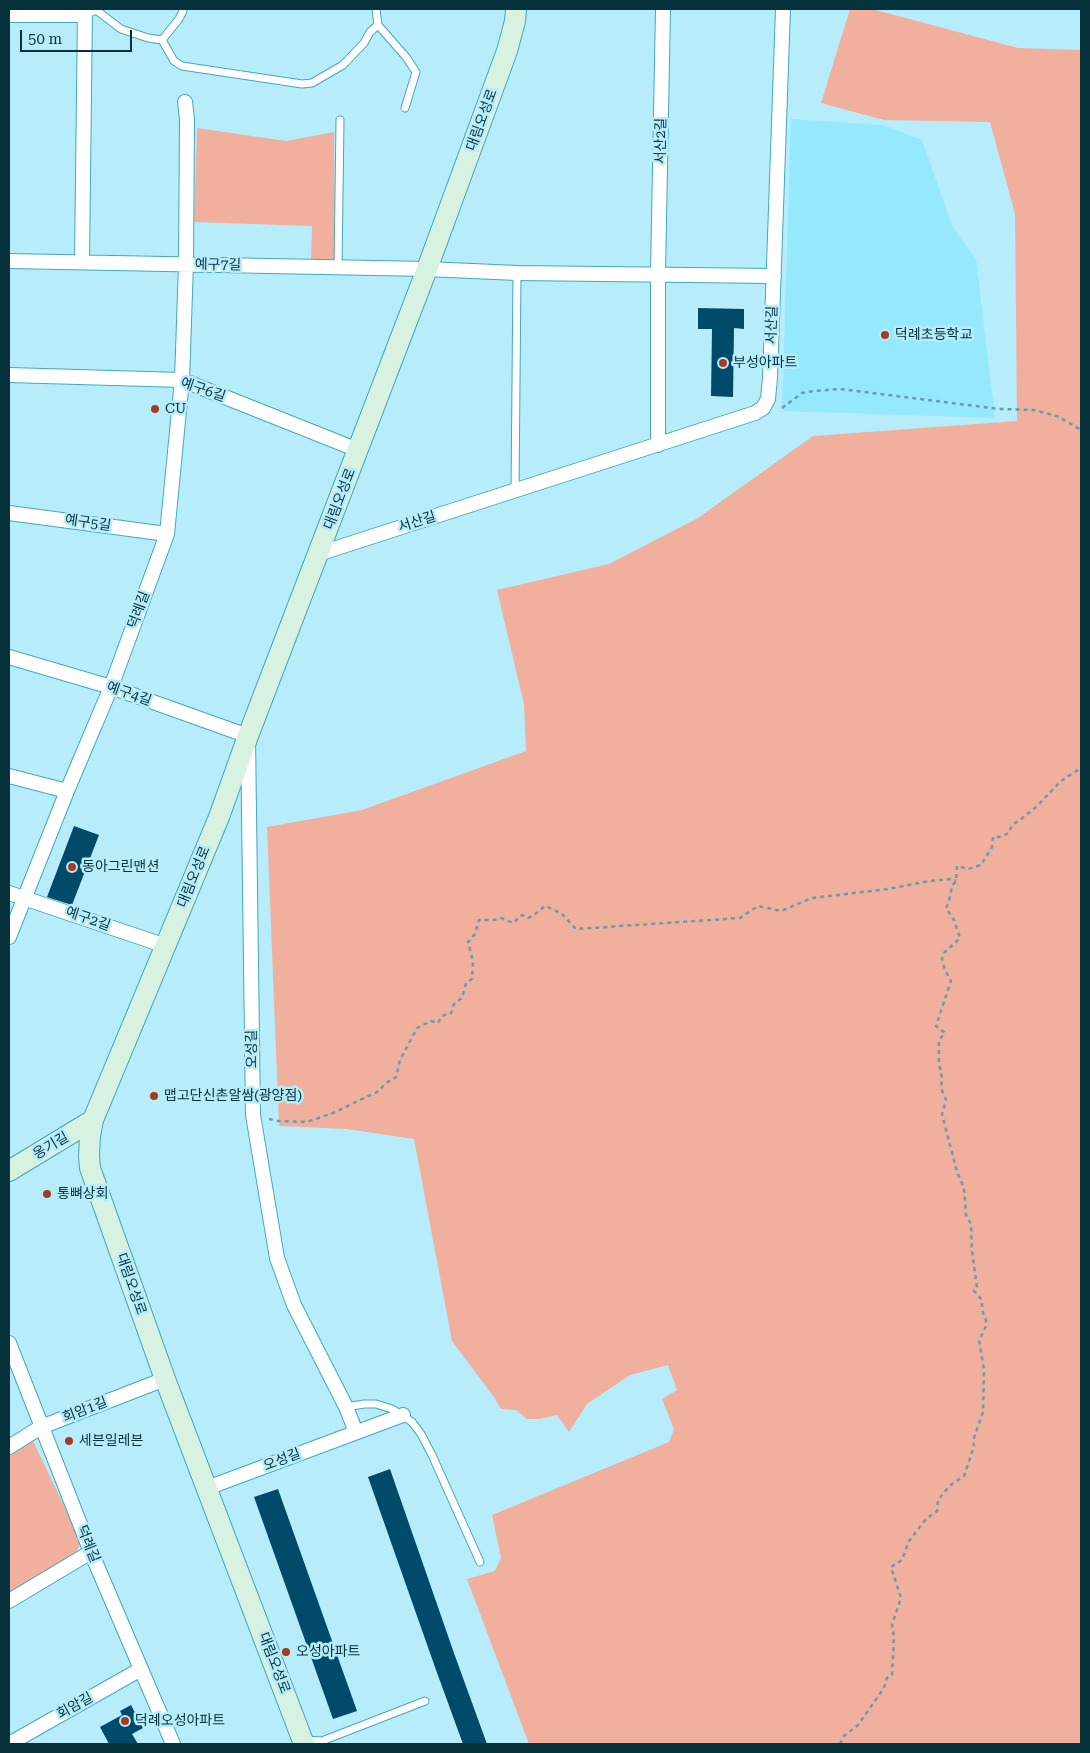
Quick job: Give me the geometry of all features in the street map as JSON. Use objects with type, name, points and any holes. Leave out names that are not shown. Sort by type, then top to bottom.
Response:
[{"type":"street","name":"대림오성로","points":[[299,1743],[207,1488],[165,1379],[90,1168],[89,1156],[93,1120],[219,816],[427,269],[507,51],[516,21],[516,9]]},
{"type":"street","name":"서산2길","points":[[658,445],[658,273],[664,9]]},
{"type":"street","name":"서산길","points":[[318,554],[755,414],[763,408],[770,388],[783,9]]},
{"type":"street","points":[[9,14],[85,12],[82,262]]},
{"type":"street","name":"덕례길","points":[[9,937],[67,791],[112,687],[167,534],[182,380],[186,264],[187,119],[185,102]]},
{"type":"street","name":"예구7길","points":[[9,261],[427,269]]},
{"type":"street","points":[[427,269],[517,273],[658,273],[774,276]]},
{"type":"street","name":"예구6길","points":[[9,375],[182,380],[358,450]]},
{"type":"street","name":"예구5길","points":[[9,513],[167,534]]},
{"type":"street","name":"예구4길","points":[[9,657],[112,687],[248,736]]},
{"type":"street","name":"오성길","points":[[248,736],[253,1115],[277,1258],[294,1304],[346,1407],[356,1432]]},
{"type":"street","points":[[9,776],[67,791]]},
{"type":"street","name":"예구2길","points":[[9,893],[166,946]]},
{"type":"street","name":"옹기길","points":[[9,1171],[93,1120]]},
{"type":"street","name":"덕례길","points":[[9,1343],[91,1552],[173,1744]]},
{"type":"street","name":"회암1길","points":[[9,1447],[41,1427],[165,1379]]},
{"type":"street","name":"오성길","points":[[207,1488],[403,1415]]},
{"type":"street","points":[[9,1601],[91,1552]]},
{"type":"street","name":"회암길","points":[[9,1744],[141,1670]]},
{"type":"lane","points":[[162,40],[179,19],[183,12],[182,9]]},
{"type":"lane","points":[[376,9],[378,25],[406,57],[416,72],[405,108]]},
{"type":"lane","points":[[85,12],[96,10],[121,28],[148,38],[162,40]]},
{"type":"lane","points":[[162,40],[174,62],[182,66],[302,84],[312,82],[343,64],[364,43],[370,32],[378,25]]},
{"type":"lane","points":[[338,268],[340,120]]},
{"type":"lane","points":[[515,491],[517,273]]},
{"type":"lane","points":[[346,1407],[376,1404],[392,1409],[403,1415],[421,1434],[480,1562]]},
{"type":"lane","points":[[299,1743],[322,1741],[425,1702]]},
{"type":"path","points":[[782,408],[802,393],[840,389],[1000,410],[1034,410],[1057,416],[1081,430]]},
{"type":"path","points":[[840,1744],[844,1736],[858,1724],[884,1688],[887,1678],[892,1675],[894,1637],[892,1625],[901,1598],[891,1567],[902,1560],[909,1541],[926,1519],[937,1511],[938,1501],[944,1492],[964,1476],[983,1412],[984,1369],[979,1341],[986,1326],[986,1320],[982,1310],[982,1300],[974,1291],[977,1287],[972,1251],[971,1224],[966,1215],[964,1188],[957,1172],[942,1114],[946,1100],[941,1088],[939,1040],[945,1033],[936,1026],[951,982],[942,959],[944,953],[960,938],[954,920],[946,908],[952,886],[956,881],[957,866],[968,869],[981,865],[992,847],[993,838],[999,838],[1009,833],[1012,825],[1031,811],[1061,781],[1081,768]]},
{"type":"path","points":[[266,1116],[269,1120],[307,1122],[333,1113],[379,1091],[386,1083],[396,1077],[400,1060],[417,1028],[431,1021],[438,1023],[442,1016],[451,1013],[454,1004],[462,998],[466,983],[472,979],[473,962],[468,942],[475,934],[479,920],[501,918],[513,923],[522,915],[528,918],[545,906],[561,913],[576,929],[740,918],[758,906],[781,911],[812,898],[888,889],[930,881],[950,879],[956,881]]},
{"type":"shaded area","points":[[850,9],[872,9],[1018,48],[1081,50],[1081,1744],[529,1744],[467,1579],[495,1571],[501,1558],[492,1515],[669,1442],[674,1429],[662,1399],[677,1390],[668,1365],[630,1375],[587,1404],[569,1432],[557,1415],[540,1419],[527,1419],[516,1410],[501,1409],[452,1341],[414,1139],[347,1129],[279,1126],[267,827],[362,810],[526,751],[524,704],[497,590],[609,564],[698,518],[813,436],[1017,421],[1015,214],[990,122],[884,120],[821,103]]},
{"type":"shaded area","name":"덕례초등학교","points":[[791,119],[883,125],[922,140],[953,228],[976,259],[995,418],[782,411]]},
{"type":"shaded area","points":[[197,128],[286,141],[334,132],[335,260],[311,259],[312,226],[194,222]]},
{"type":"shaded area","points":[[33,1441],[79,1537],[80,1543],[76,1553],[9,1594],[9,1456]]},
{"type":"building","name":"부성아파트","points":[[698,308],[744,309],[744,329],[734,328],[733,397],[711,396],[712,329],[698,329]]},
{"type":"building","name":"동아그린맨션","points":[[74,826],[99,835],[72,905],[47,897]]},
{"type":"building","points":[[390,1469],[487,1744],[463,1744],[436,1670],[368,1477]]},
{"type":"building","points":[[278,1489],[357,1711],[333,1719],[254,1497]]},
{"type":"building","name":"덕례오성아파트","points":[[131,1705],[143,1728],[132,1734],[138,1744],[109,1744],[100,1727],[122,1715],[120,1711]]},
{"type":"place","name":"덕례초등학교","points":[[885,335]]},
{"type":"place","name":"부성아파트","points":[[723,363]]},
{"type":"place","name":"CU","points":[[155,409]]},
{"type":"place","name":"동아그린맨션","points":[[72,867]]},
{"type":"place","name":"맵고단신촌알쌈(광양점)","points":[[154,1096]]},
{"type":"place","name":"통뼈상회","points":[[47,1194]]},
{"type":"place","name":"세븐일레븐","points":[[69,1441]]},
{"type":"place","name":"오성아파트","points":[[286,1652]]},
{"type":"place","name":"덕례오성아파트","points":[[125,1721]]}]
